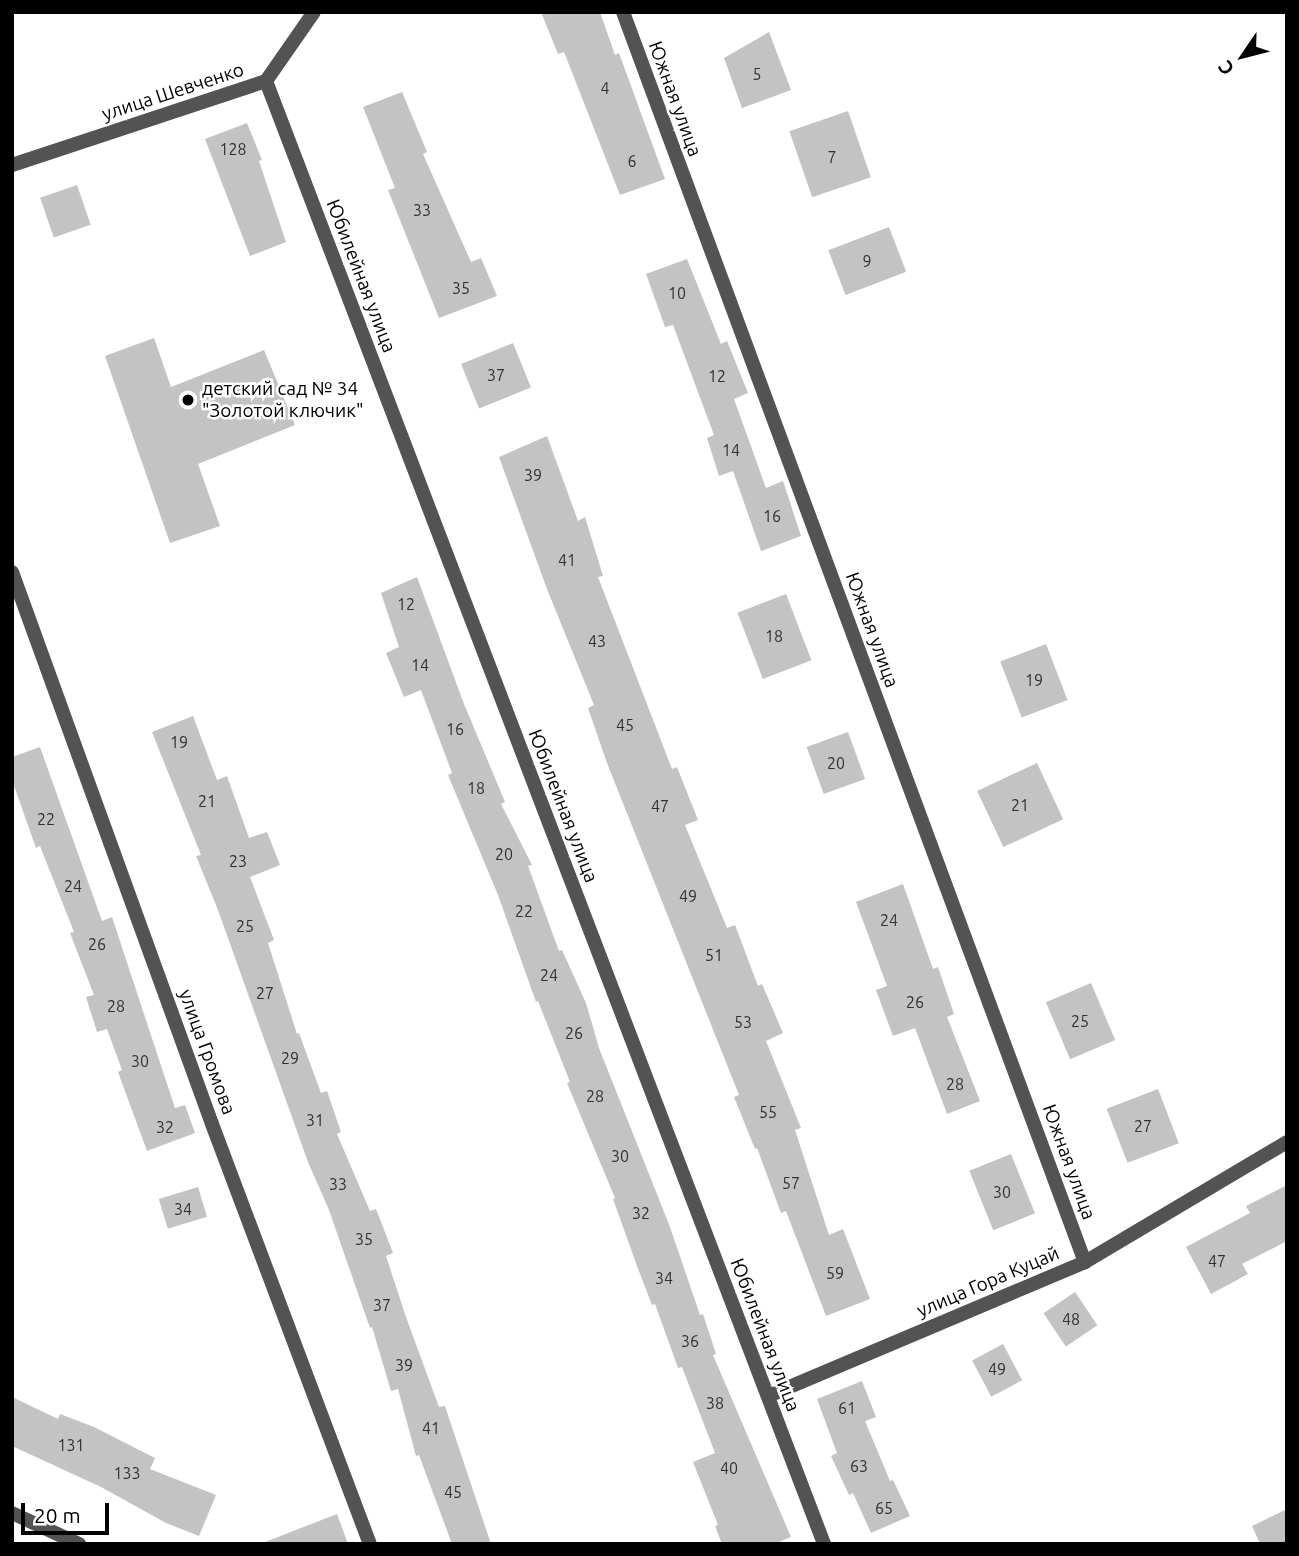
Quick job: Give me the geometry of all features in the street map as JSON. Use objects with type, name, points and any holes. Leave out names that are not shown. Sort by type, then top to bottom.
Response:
[{"type":"street","name":"улица Шевченко","points":[[12,165],[266,81],[314,12]]},
{"type":"street","name":"Южная улица","points":[[623,12],[1085,1262]]},
{"type":"street","name":"Юбилейная улица","points":[[266,81],[824,1544]]},
{"type":"street","name":"улица Громова","points":[[12,572],[212,1124],[370,1544]]},
{"type":"street","name":"улица Гора Куцай","points":[[768,1396],[1085,1262],[1287,1142]]},
{"type":"street","points":[[12,1513],[79,1544]]},
{"type":"building","points":[[541,12],[600,12],[615,55],[619,53],[665,179],[620,195],[564,52],[558,54]]},
{"type":"building","points":[[769,32],[791,90],[742,108],[724,58]]},
{"type":"building","points":[[402,92],[427,152],[423,154],[471,262],[481,258],[497,296],[439,318],[388,190],[395,188],[363,107]]},
{"type":"building","points":[[848,111],[871,177],[812,197],[789,131]]},
{"type":"building","points":[[247,123],[262,160],[259,161],[286,242],[250,256],[205,139]]},
{"type":"building","points":[[77,185],[91,225],[54,237],[40,198]]},
{"type":"building","points":[[889,227],[906,272],[846,295],[828,250]]},
{"type":"building","points":[[687,259],[721,344],[727,341],[748,393],[734,399],[766,488],[783,481],[801,536],[761,551],[733,471],[719,476],[707,438],[714,435],[673,325],[665,327],[646,274]]},
{"type":"building","points":[[154,338],[171,387],[264,350],[295,425],[198,464],[220,526],[170,543],[105,356]]},
{"type":"building","points":[[513,343],[531,388],[479,408],[461,364]]},
{"type":"building","points":[[547,436],[578,521],[585,517],[603,576],[598,577],[672,769],[677,767],[698,820],[685,825],[727,928],[735,925],[758,986],[762,984],[783,1033],[766,1041],[801,1128],[795,1130],[829,1235],[843,1229],[870,1299],[826,1316],[786,1211],[781,1213],[757,1148],[755,1149],[734,1097],[739,1095],[607,763],[588,708],[594,705],[547,589],[499,457]]},
{"type":"building","points":[[417,577],[464,704],[505,802],[501,804],[532,865],[528,866],[559,951],[562,950],[586,1003],[599,1048],[670,1227],[700,1315],[703,1314],[716,1354],[713,1355],[791,1537],[774,1544],[722,1544],[715,1526],[718,1525],[693,1462],[715,1453],[682,1367],[678,1368],[655,1304],[652,1305],[613,1199],[615,1198],[567,1083],[570,1082],[538,1001],[536,1002],[498,895],[448,775],[452,773],[421,690],[404,697],[386,653],[399,647],[381,593]]},
{"type":"building","points":[[786,594],[811,660],[763,679],[737,613]]},
{"type":"building","points":[[1046,644],[1068,700],[1022,718],[1000,662]]},
{"type":"building","points":[[193,716],[217,780],[227,776],[249,838],[267,832],[280,865],[250,877],[274,940],[268,943],[297,1034],[299,1033],[321,1093],[327,1091],[341,1132],[337,1134],[370,1211],[376,1209],[393,1253],[386,1256],[406,1317],[439,1407],[445,1406],[491,1544],[452,1544],[419,1455],[416,1456],[398,1389],[391,1391],[372,1327],[370,1328],[329,1210],[308,1162],[196,856],[201,855],[152,732]]},
{"type":"building","points":[[848,732],[865,779],[824,794],[807,747]]},
{"type":"building","points":[[40,747],[102,921],[112,917],[175,1108],[185,1105],[195,1133],[147,1151],[118,1072],[122,1070],[107,1029],[97,1032],[86,997],[94,995],[70,933],[74,932],[40,846],[36,848],[12,780],[12,757]]},
{"type":"building","points":[[1037,763],[1063,819],[1003,847],[977,791]]},
{"type":"building","points":[[903,884],[933,969],[938,967],[954,1014],[947,1017],[980,1101],[947,1114],[915,1028],[893,1036],[876,990],[887,986],[856,902]]},
{"type":"building","points":[[1091,983],[1115,1040],[1070,1059],[1046,1002]]},
{"type":"building","points":[[1158,1089],[1179,1143],[1127,1163],[1107,1109]]},
{"type":"building","points":[[1011,1154],[1035,1213],[993,1230],[969,1171]]},
{"type":"building","points":[[1287,1185],[1287,1241],[1242,1264],[1248,1274],[1211,1294],[1186,1247],[1250,1213],[1246,1206]]},
{"type":"building","points":[[198,1187],[207,1217],[168,1229],[159,1199]]},
{"type":"building","points":[[1075,1292],[1097,1325],[1066,1346],[1043,1313]]},
{"type":"building","points":[[1003,1344],[1022,1380],[991,1397],[972,1360]]},
{"type":"building","points":[[862,1381],[876,1417],[865,1421],[890,1481],[893,1480],[910,1516],[871,1533],[853,1493],[849,1495],[831,1456],[837,1453],[817,1399]]},
{"type":"building","points":[[12,1397],[58,1419],[60,1414],[94,1427],[155,1458],[150,1469],[216,1495],[199,1536],[166,1523],[101,1487],[12,1446]]},
{"type":"building","points":[[1287,1509],[1287,1544],[1260,1544],[1252,1526]]},
{"type":"building","points":[[337,1514],[348,1544],[265,1542]]},
{"type":"place","name":"детский сад № 34 \"Золотой ключик\"","points":[[188,400]]}]
